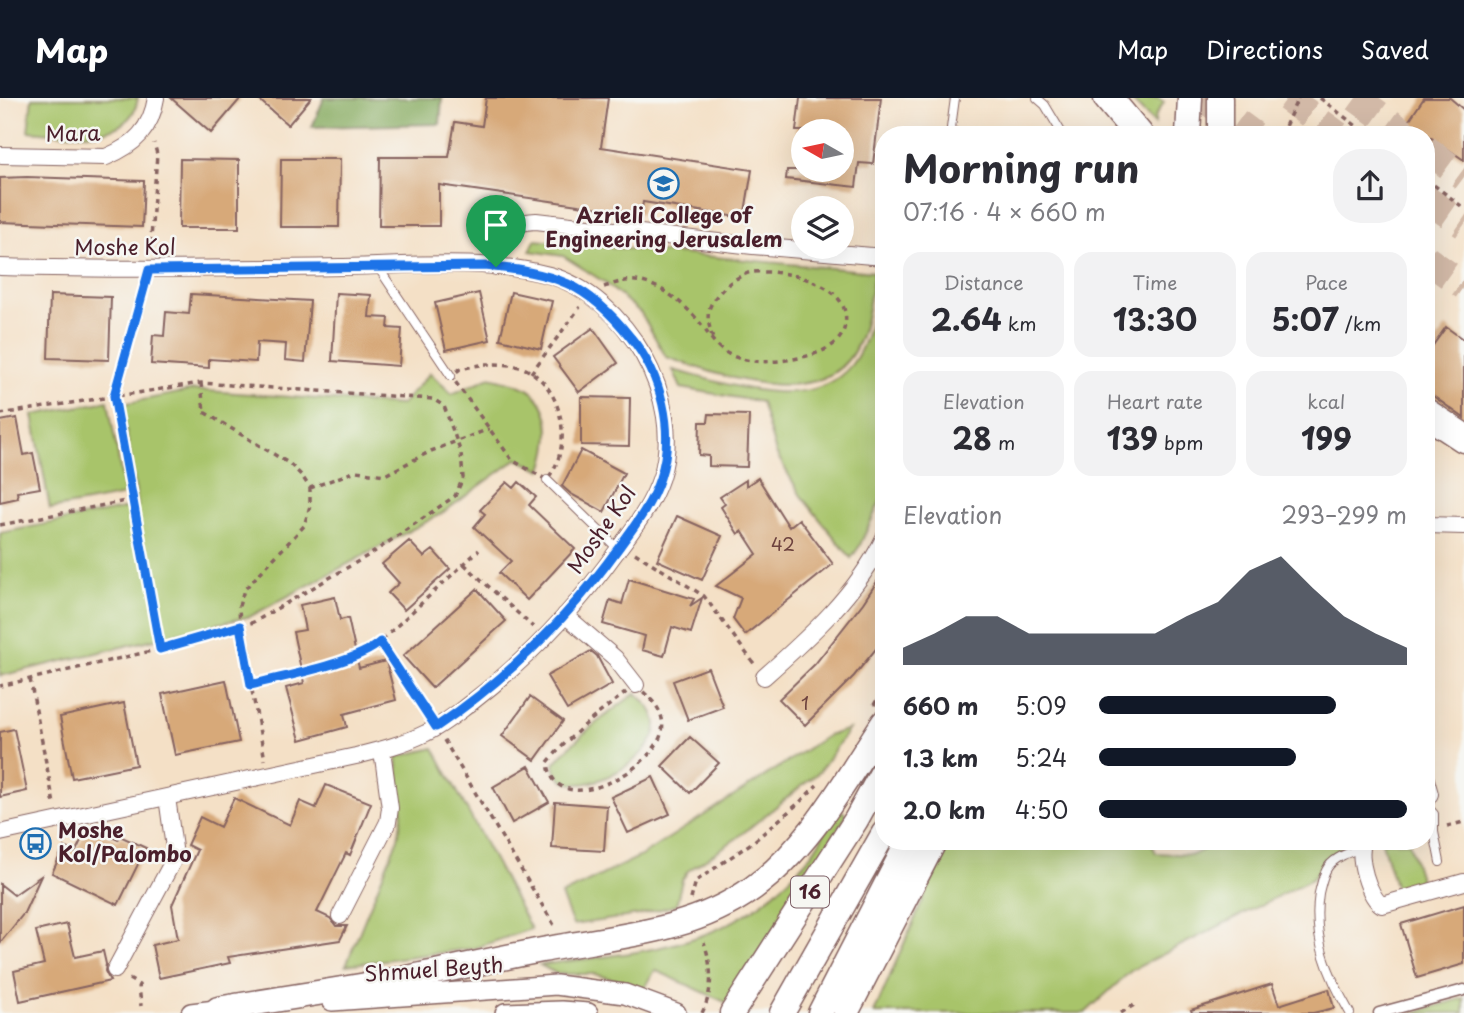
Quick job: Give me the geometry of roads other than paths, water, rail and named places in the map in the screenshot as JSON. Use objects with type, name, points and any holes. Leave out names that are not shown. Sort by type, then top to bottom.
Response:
[{"type":"highway","points":[[1188,126],[1190,98]]},
{"type":"highway","points":[[1220,98],[1220,126]]},
{"type":"highway","points":[[1110,101],[1121,126]]},
{"type":"highway","points":[[1110,101],[1131,126]]},
{"type":"highway","points":[[219,1009],[410,977],[659,930],[712,912],[755,887],[797,846],[875,735]]},
{"type":"highway","name":"16","points":[[732,1013],[856,820],[875,785]]},
{"type":"highway","name":"16","points":[[782,1013],[875,849]]},
{"type":"highway","points":[[820,1013],[906,850]]},
{"type":"highway","points":[[846,1013],[930,850]]},
{"type":"street","name":"Mara","points":[[0,155],[106,157],[121,151],[148,127],[156,98]]},
{"type":"street","points":[[496,267],[502,238],[507,232],[518,223],[536,221],[753,246],[875,256]]},
{"type":"street","name":"Moshe Kol","points":[[0,267],[149,270],[496,267],[552,276],[589,295],[609,312],[642,351],[657,384],[666,438],[661,477],[643,515],[620,547],[545,638],[500,680],[436,727],[412,740],[382,750],[0,833]]},
{"type":"street","points":[[1435,526],[1464,526]]},
{"type":"street","points":[[764,677],[809,636],[849,593],[875,552]]},
{"type":"street","points":[[565,615],[615,658],[636,685]]},
{"type":"street","points":[[340,916],[388,822],[390,808],[382,750]]},
{"type":"street","points":[[120,974],[173,861],[174,848],[167,797]]},
{"type":"street","points":[[1364,850],[1371,894],[1376,902],[1382,905],[1464,882]]},
{"type":"street","name":"Shmuel Beyth","points":[[191,1013],[556,985],[625,993],[672,1011]]},
{"type":"street","points":[[1379,1013],[1464,990]]},
{"type":"street","points":[[505,1013],[588,1013]]},
{"type":"lane","points":[[951,126],[955,98]]},
{"type":"lane","points":[[1037,98],[1045,105],[1058,126]]},
{"type":"lane","points":[[378,267],[451,376]]},
{"type":"lane","points":[[547,480],[620,547]]},
{"type":"lane","points":[[1435,837],[1440,862]]},
{"type":"lane","points":[[1350,1013],[1333,983],[1319,943],[1317,911],[1321,885],[1328,867],[1352,850]]},
{"type":"tunnel","points":[[1203,98],[1242,126]]},
{"type":"tunnel","points":[[1287,98],[1326,126]]},
{"type":"tunnel","points":[[1356,98],[1395,126]]},
{"type":"tunnel","points":[[1435,156],[1464,177]]},
{"type":"tunnel","points":[[1435,205],[1464,225]]},
{"type":"tunnel","points":[[1435,265],[1464,286]]},
{"type":"place","name":"Azrieli College of Engineering Jerusalem","points":[[664,184]]},
{"type":"place","name":"Moshe Kol/Palombo","points":[[35,843]]}]
